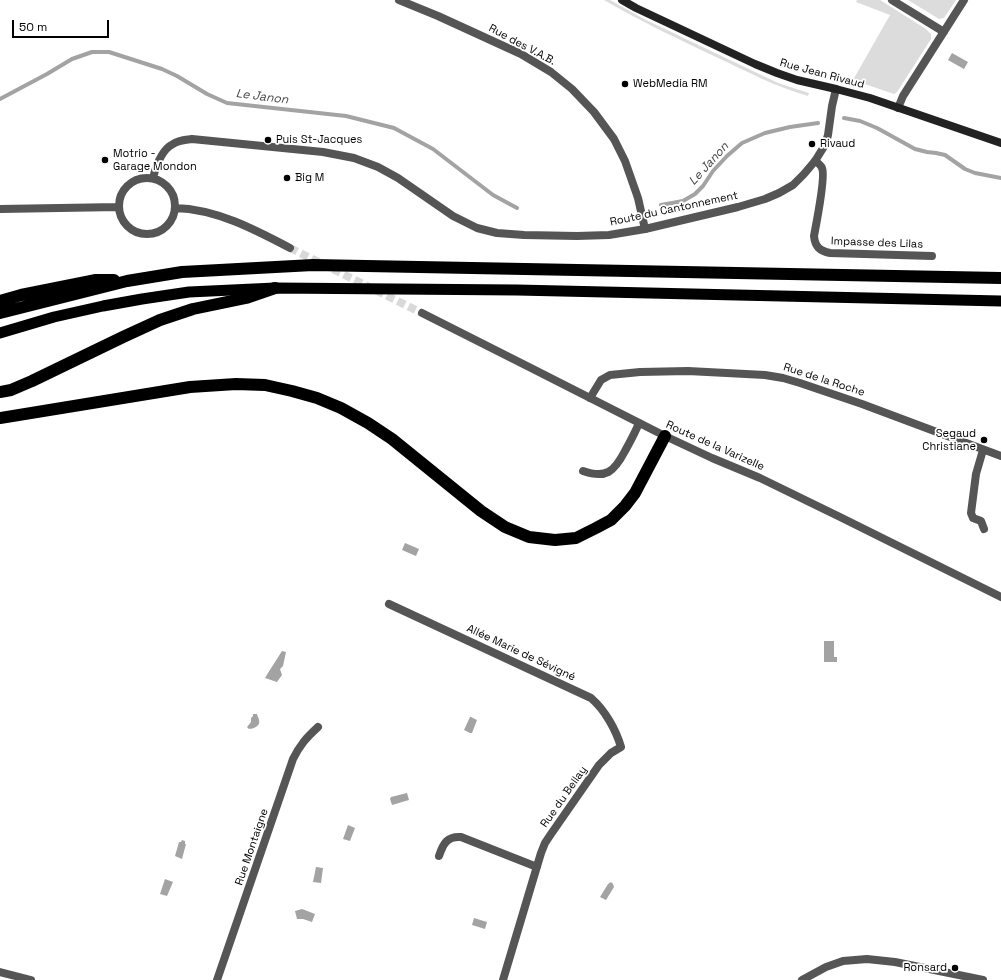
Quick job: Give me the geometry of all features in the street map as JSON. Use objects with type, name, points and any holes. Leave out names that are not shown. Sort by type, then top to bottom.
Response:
[{"type":"highway","points":[[0,313],[127,281],[182,272],[313,265],[1001,278]]},
{"type":"highway","points":[[0,301],[21,295],[96,280],[127,281]]},
{"type":"highway","points":[[0,392],[11,390],[32,381],[160,320],[193,309],[246,298],[275,288]]},
{"type":"highway","points":[[0,333],[54,317],[142,299],[189,292],[275,288],[502,290],[1001,301]]},
{"type":"highway","points":[[0,418],[190,387],[236,384],[265,386],[292,391],[317,398],[341,408],[368,423],[392,440],[481,511],[505,527],[529,537],[556,540],[576,538],[611,520],[635,493],[665,436]]},
{"type":"main road","name":"Rue Jean Rivaud","points":[[622,0],[755,64],[777,73],[804,82],[870,98],[1001,143]]},
{"type":"street","name":"Rue des V.A.B.","points":[[399,0],[438,16],[520,54],[550,72],[572,89],[594,112],[614,139],[625,161],[638,198],[645,229]]},
{"type":"street","points":[[892,0],[944,32]]},
{"type":"street","points":[[898,108],[964,0]]},
{"type":"street","name":"Route du Cantonnement","points":[[152,178],[162,155],[173,144],[181,140],[192,139],[323,152],[354,158],[378,167],[398,178],[452,216],[477,228],[497,233],[524,235],[609,235],[645,229],[738,207],[765,199],[793,185],[815,161],[823,149],[828,135],[836,89]]},
{"type":"street","name":"Impasse des Lilas","points":[[815,161],[820,165],[823,172],[821,196],[814,236],[814,242],[818,248],[830,253],[932,256]]},
{"type":"street","points":[[152,178],[160,181],[172,192],[175,200],[175,208],[173,218],[168,226],[160,232],[142,234],[133,231],[125,224],[120,216],[120,198],[123,191],[136,180],[152,178]]},
{"type":"street","points":[[0,209],[119,207]]},
{"type":"street","points":[[175,208],[194,210],[237,222],[290,248]]},
{"type":"street","name":"Route de la Varizelle","points":[[422,313],[665,436],[718,461],[760,478],[1001,597]]},
{"type":"street","name":"Rue de la Roche","points":[[590,398],[601,380],[610,374],[688,371],[765,374],[800,383],[862,404],[1001,456]]},
{"type":"street","points":[[582,471],[598,475],[608,473],[615,468],[639,423]]},
{"type":"street","points":[[983,450],[976,474],[971,514],[973,518],[981,521],[984,529]]},
{"type":"street","name":"Allée Marie de Sévigné","points":[[389,604],[591,698],[598,704],[615,729],[621,748]]},
{"type":"street","name":"Rue Montaigne","points":[[217,980],[293,759],[305,739],[318,727]]},
{"type":"street","name":"Rue du Bellay","points":[[503,980],[545,843],[604,759],[611,753],[621,748]]},
{"type":"street","points":[[439,856],[442,847],[446,842],[455,837],[461,837],[537,867]]},
{"type":"street","points":[[802,980],[826,967],[845,961],[867,959],[895,962],[983,980]]},
{"type":"street","points":[[0,972],[31,980]]},
{"type":"shaded area","points":[[604,0],[610,0],[644,19],[778,83],[809,93],[808,96],[784,88],[750,73],[659,30]]},
{"type":"shaded area","points":[[857,0],[880,0],[926,29],[931,34],[931,39],[897,92],[894,94],[853,80],[890,15],[856,2]]},
{"type":"shaded area","points":[[908,0],[956,0],[944,18],[939,19]]},
{"type":"shaded area","points":[[952,53],[968,62],[964,69],[948,60]]},
{"type":"shaded area","points":[[405,543],[419,549],[416,556],[402,550]]},
{"type":"shaded area","points":[[824,641],[834,641],[834,657],[837,657],[837,662],[824,662]]},
{"type":"shaded area","points":[[282,651],[286,652],[283,666],[280,669],[282,675],[277,682],[265,678],[268,673]]},
{"type":"shaded area","points":[[253,714],[257,714],[259,724],[254,728],[249,729],[247,727],[251,722]]},
{"type":"shaded area","points":[[470,717],[477,720],[472,733],[464,730]]},
{"type":"shaded area","points":[[407,793],[409,800],[392,805],[390,799],[391,797]]},
{"type":"shaded area","points":[[348,825],[355,828],[350,841],[343,839]]},
{"type":"shaded area","points":[[182,840],[185,841],[186,844],[182,859],[175,856],[179,842]]},
{"type":"shaded area","points":[[316,867],[323,868],[321,883],[313,882]]},
{"type":"shaded area","points":[[165,879],[173,882],[167,896],[160,894]]},
{"type":"shaded area","points":[[611,882],[614,887],[606,900],[600,897],[608,884]]},
{"type":"shaded area","points":[[302,909],[315,914],[312,922],[297,919],[295,911]]},
{"type":"shaded area","points":[[474,918],[487,922],[485,929],[472,925]]},
{"type":"waterway","name":"Le Janon","points":[[0,99],[72,59],[92,52],[109,52],[162,69],[207,94],[227,103],[346,116],[394,128],[433,149],[493,195],[517,208]]},
{"type":"waterway","name":"Le Janon","points":[[844,118],[860,121],[877,128],[915,149],[945,155],[965,169],[975,173],[1001,178]]},
{"type":"waterway","name":"Le Janon","points":[[661,205],[683,201],[695,194],[703,186],[713,171],[742,143],[765,133],[790,127],[818,123]]},
{"type":"tunnel","points":[[290,248],[422,313]]},
{"type":"place","name":"WebMedia RM","points":[[625,84]]},
{"type":"place","name":"Puis St-Jacques","points":[[268,140]]},
{"type":"place","name":"Rivaud","points":[[812,144]]},
{"type":"place","name":"Motrio - Garage Mondon","points":[[105,160]]},
{"type":"place","name":"Big M","points":[[287,178]]},
{"type":"place","name":"Segaud Christiane","points":[[984,440]]},
{"type":"place","name":"Ronsard","points":[[955,968]]}]
